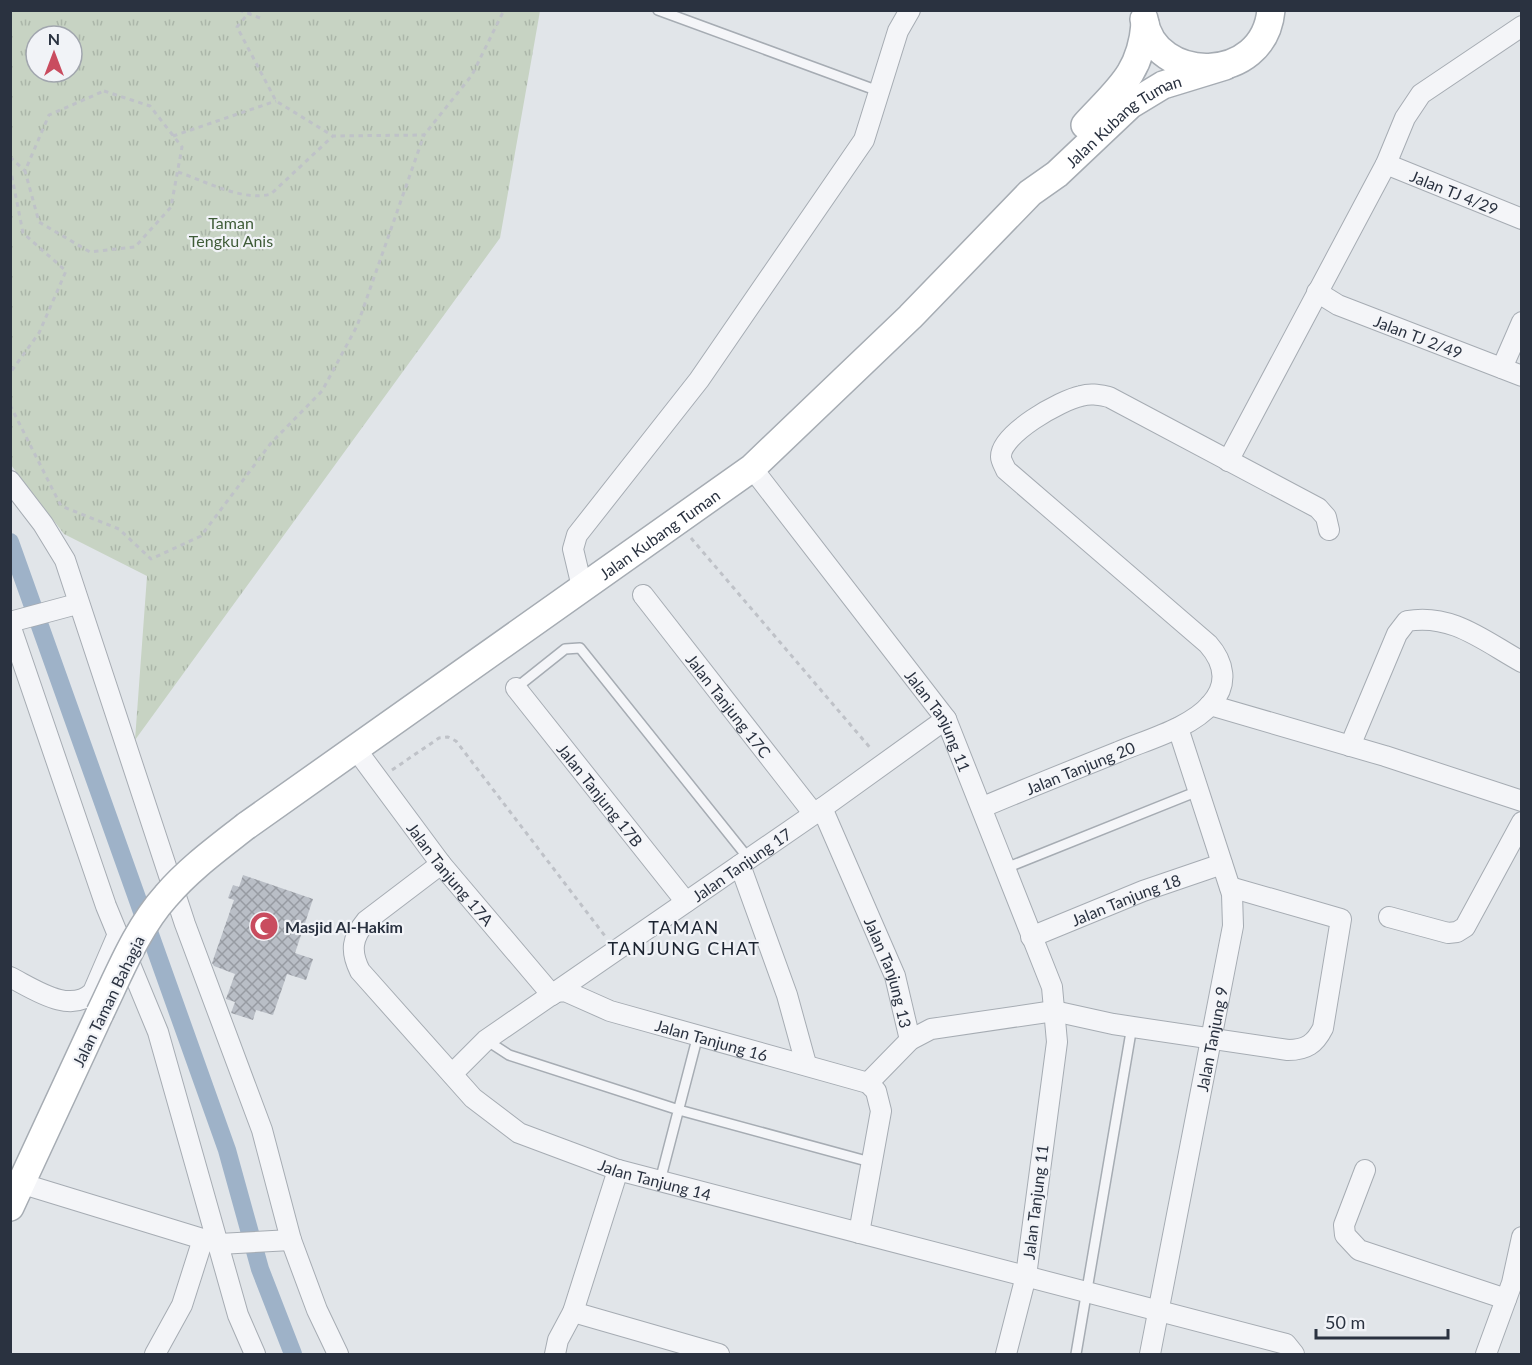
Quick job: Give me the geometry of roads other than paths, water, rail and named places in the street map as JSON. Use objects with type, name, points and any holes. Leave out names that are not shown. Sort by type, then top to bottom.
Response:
[{"type":"main road","name":"Jalan Kubang Tuman","points":[[246,826],[752,468],[910,317],[1030,193],[1057,174],[1130,105],[1148,92],[1240,60],[1254,49],[1264,35],[1271,10]]},
{"type":"main road","name":"Jalan Kubang Tuman","points":[[1030,193],[1048,165],[1131,75],[1139,61],[1144,44],[1144,17]]},
{"type":"main road","points":[[1144,17],[1151,37],[1165,53],[1183,64],[1204,69],[1225,66]]},
{"type":"main road","name":"Jalan Taman Bahagia","points":[[14,1190],[100,1013],[140,936],[164,897],[205,859],[246,826]]},
{"type":"street","points":[[582,587],[573,549],[577,535],[699,380],[864,140],[881,92],[887,62],[898,30],[910,10]]},
{"type":"street","points":[[1228,461],[1386,164],[1405,118],[1421,94],[1521,26]]},
{"type":"street","name":"Jalan TJ 4/29","points":[[1386,164],[1521,219]]},
{"type":"street","name":"Jalan TJ 2/49","points":[[1317,292],[1338,305],[1521,376]]},
{"type":"street","points":[[1502,368],[1521,321]]},
{"type":"street","points":[[1329,530],[1326,517],[1318,508],[1109,397],[1093,394],[1078,396],[1037,417],[1006,441],[1001,457],[1006,470],[1208,644],[1218,656],[1223,672],[1220,690],[1210,705],[1350,746],[1521,801]]},
{"type":"street","name":"Jalan Tanjung 11","points":[[752,468],[946,718],[1052,987],[1058,1042],[1038,1168],[1026,1276],[1006,1354]]},
{"type":"street","points":[[10,481],[44,524],[65,560],[76,604],[185,924],[262,1131],[282,1241],[338,1354]]},
{"type":"street","name":"Jalan Tanjung 17C","points":[[643,595],[818,811]]},
{"type":"street","points":[[76,604],[15,622],[118,934],[158,1032],[211,1242],[255,1354]]},
{"type":"street","points":[[1350,746],[1397,634],[1407,621],[1427,618],[1447,621],[1521,662]]},
{"type":"street","name":"Jalan Tanjung 17B","points":[[516,688],[686,902]]},
{"type":"street","name":"Jalan Tanjung 20","points":[[983,807],[1178,728],[1210,705]]},
{"type":"street","name":"Jalan Tanjung 17","points":[[452,1074],[486,1040],[818,811],[946,718]]},
{"type":"street","name":"Jalan Tanjung 9","points":[[1150,1354],[1233,926],[1230,887],[1178,728]]},
{"type":"street","name":"Jalan Tanjung 17A","points":[[355,748],[441,864],[554,993]]},
{"type":"street","name":"Jalan Tanjung 13","points":[[818,811],[895,976],[910,1040],[868,1083]]},
{"type":"street","points":[[1389,917],[1448,933],[1457,932],[1465,927],[1521,822]]},
{"type":"street","points":[[744,862],[787,995],[806,1064]]},
{"type":"street","name":"Jalan Tanjung 14","points":[[441,864],[366,921],[357,932],[352,946],[360,971],[474,1098],[519,1133],[618,1170],[1286,1344],[1294,1354]]},
{"type":"street","name":"Jalan Tanjung 18","points":[[1031,937],[1143,891],[1222,864]]},
{"type":"street","points":[[910,1040],[931,1029],[953,1024],[1054,1011],[1132,1026],[1288,1050],[1308,1047],[1318,1040],[1323,1028],[1341,919],[1230,887]]},
{"type":"street","points":[[10,977],[50,997],[64,1000],[87,999],[93,992],[118,934]]},
{"type":"street","name":"Jalan Tanjung 16","points":[[554,993],[565,991],[610,1011],[868,1083]]},
{"type":"street","points":[[859,1233],[874,1163],[881,1111],[876,1091],[868,1083]]},
{"type":"street","points":[[555,1354],[558,1340],[573,1312],[618,1170]]},
{"type":"street","points":[[1365,1170],[1344,1225],[1345,1235],[1359,1250],[1506,1299]]},
{"type":"street","points":[[14,1190],[211,1242],[240,1245],[282,1241]]},
{"type":"street","points":[[1486,1354],[1506,1299],[1521,1237]]},
{"type":"street","points":[[155,1354],[182,1305],[211,1242]]},
{"type":"street","points":[[573,1312],[715,1354]]},
{"type":"lane","points":[[658,10],[881,92]]},
{"type":"lane","points":[[516,688],[566,649],[580,648],[744,862]]},
{"type":"lane","points":[[1006,868],[1198,791]]},
{"type":"lane","points":[[1076,1354],[1132,1026]]},
{"type":"lane","points":[[660,1181],[698,1035]]},
{"type":"lane","points":[[486,1040],[509,1055],[679,1110],[874,1163]]},
{"type":"waterway","points":[[10,542],[227,1150],[260,1269],[293,1354]]},
{"type":"place","name":"Masjid Al-Hakim","points":[[264,926]]},
{"type":"district","name":"TAMAN TANJUNG CHAT","points":[[684,937]]},
{"type":"park label","name":"Taman Tengku Anis","points":[[231,231]]}]
